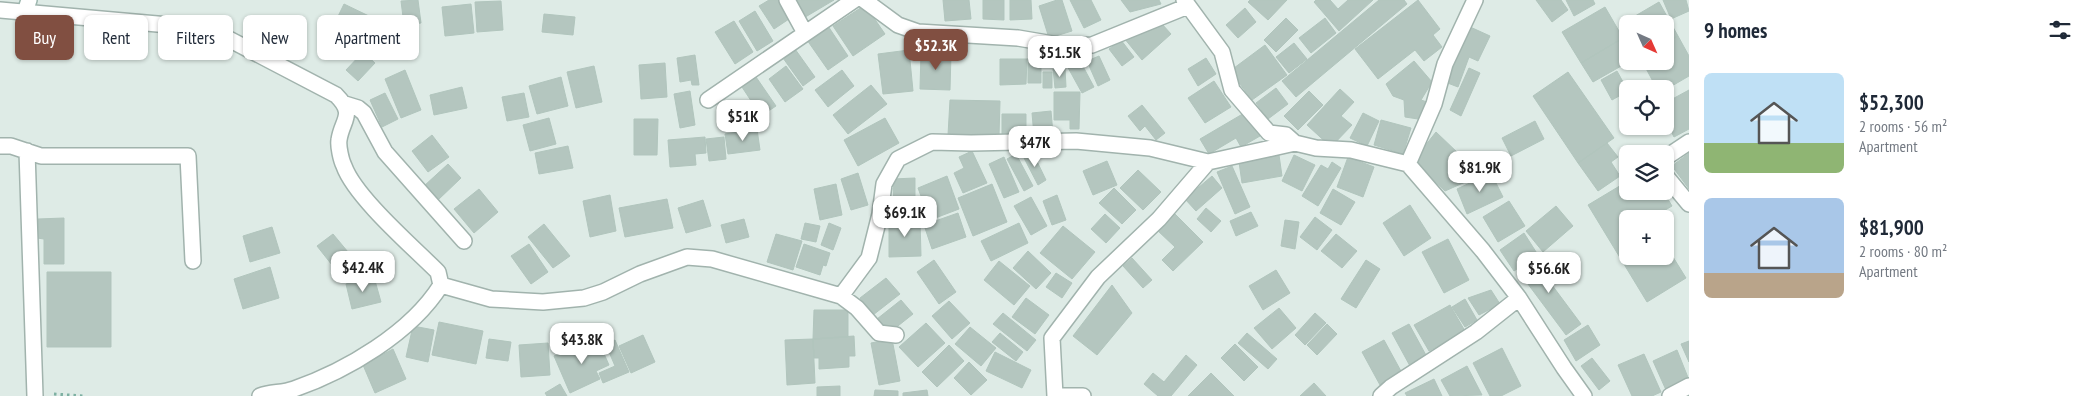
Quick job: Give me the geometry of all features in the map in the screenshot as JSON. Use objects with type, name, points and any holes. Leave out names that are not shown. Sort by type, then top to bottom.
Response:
[{"type":"street","points":[[787,0],[805,34]]},
{"type":"street","points":[[708,100],[854,0]]},
{"type":"street","points":[[864,0],[898,25],[918,32],[1018,38],[1065,46],[1092,46],[1186,3],[1222,52],[1232,90],[1269,133],[1286,135],[1295,143]]},
{"type":"street","points":[[1408,164],[1434,104],[1445,64],[1475,0]]},
{"type":"street","points":[[0,10],[27,6],[190,28],[221,35],[336,95],[346,104],[358,108],[364,113],[385,152],[464,241]]},
{"type":"street","points":[[346,104],[347,118],[338,140],[344,166],[357,188],[438,272],[442,285]]},
{"type":"street","points":[[841,296],[869,258],[880,214],[884,184],[898,159],[932,142],[1076,142],[1150,148],[1208,162],[1295,143],[1316,148],[1351,150],[1408,164],[1484,251],[1519,298],[1584,396]]},
{"type":"street","points":[[1674,152],[1689,142]]},
{"type":"street","points":[[0,146],[11,146],[41,156],[188,156],[193,261]]},
{"type":"street","points":[[27,151],[35,396]]},
{"type":"street","points":[[1083,396],[1055,396],[1052,338],[1098,277],[1159,219],[1208,162]]},
{"type":"street","points":[[1674,186],[1689,204]]},
{"type":"street","points":[[442,285],[491,299],[543,302],[584,298],[603,292],[640,274],[687,257],[712,259],[841,296],[857,308],[879,333],[896,335]]},
{"type":"street","points":[[260,396],[291,390],[310,383],[363,356],[398,331],[432,300],[442,285]]},
{"type":"street","points":[[1381,396],[1391,387],[1476,332],[1519,298]]},
{"type":"street","points":[[1670,396],[1689,386]]},
{"type":"path","points":[[50,395],[59,393],[83,396]]},
{"type":"building","points":[[418,0],[421,23],[419,23],[419,15],[403,15],[401,1]]},
{"type":"building","points":[[769,0],[781,0],[792,17],[774,29],[759,6]]},
{"type":"building","points":[[791,0],[834,0],[802,19]]},
{"type":"building","points":[[943,0],[969,0],[971,19],[945,21]]},
{"type":"building","points":[[983,0],[1004,0],[1004,20],[983,19]]},
{"type":"building","points":[[1010,0],[1031,0],[1032,19],[1010,20]]},
{"type":"building","points":[[1062,0],[1072,31],[1049,38],[1039,6]]},
{"type":"building","points":[[1070,0],[1091,0],[1101,20],[1084,28]]},
{"type":"building","points":[[1121,0],[1159,0],[1161,4],[1130,12]]},
{"type":"building","points":[[1250,0],[1287,0],[1268,20],[1248,2]]},
{"type":"building","points":[[1316,0],[1330,0],[1338,9],[1348,0],[1373,0],[1339,31],[1314,2]]},
{"type":"building","points":[[1379,0],[1404,0],[1407,4],[1296,97],[1282,81]]},
{"type":"building","points":[[1418,0],[1440,29],[1433,35],[1442,47],[1424,61],[1415,50],[1378,79],[1355,49]]},
{"type":"building","points":[[1536,0],[1561,0],[1568,10],[1552,22]]},
{"type":"building","points":[[1566,0],[1593,0],[1595,4],[1574,16]]},
{"type":"building","points":[[1663,0],[1686,0],[1689,11],[1674,18],[1674,15],[1669,15]]},
{"type":"building","points":[[501,1],[503,30],[477,32],[475,2]]},
{"type":"building","points":[[1659,2],[1666,15],[1637,15]]},
{"type":"building","points":[[344,4],[367,15],[339,15]]},
{"type":"building","points":[[471,4],[474,33],[445,36],[442,7]]},
{"type":"building","points":[[865,5],[885,34],[853,56],[833,26]]},
{"type":"building","points":[[1605,7],[1619,31],[1619,40],[1581,63],[1562,32]]},
{"type":"building","points":[[1245,8],[1256,22],[1238,38],[1226,25]]},
{"type":"building","points":[[755,11],[773,41],[757,51],[739,21]]},
{"type":"building","points":[[544,14],[575,17],[573,35],[542,32]]},
{"type":"building","points":[[1286,18],[1298,30],[1276,52],[1264,40]]},
{"type":"building","points":[[1325,18],[1336,33],[1311,53],[1299,38]]},
{"type":"building","points":[[734,21],[753,52],[735,64],[715,32]]},
{"type":"building","points":[[1162,24],[1171,34],[1142,60],[1124,38]]},
{"type":"building","points":[[828,26],[848,56],[828,70],[807,40]]},
{"type":"building","points":[[1468,26],[1490,36],[1478,61],[1469,57],[1458,87],[1445,82]]},
{"type":"building","points":[[1674,29],[1678,36],[1674,38]]},
{"type":"building","points":[[1678,36],[1689,56],[1689,76],[1674,85],[1674,80],[1652,80],[1647,70],[1674,70],[1674,38]]},
{"type":"building","points":[[1121,40],[1134,57],[1122,66],[1109,49]]},
{"type":"building","points":[[1619,40],[1619,67],[1593,82],[1581,63]]},
{"type":"building","points":[[1294,43],[1307,59],[1289,73],[1276,57]]},
{"type":"building","points":[[1265,45],[1287,75],[1252,100],[1230,71]]},
{"type":"building","points":[[795,49],[815,77],[803,86],[783,58]]},
{"type":"building","points":[[909,50],[913,91],[883,94],[878,54]]},
{"type":"building","points":[[921,52],[951,53],[950,90],[920,89]]},
{"type":"building","points":[[695,55],[699,85],[692,85],[691,80],[680,82],[677,58]]},
{"type":"building","points":[[1099,56],[1110,80],[1098,86],[1087,61]]},
{"type":"building","points":[[1078,57],[1094,87],[1082,93],[1066,64]]},
{"type":"building","points":[[1028,58],[1041,59],[1041,83],[1028,83]]},
{"type":"building","points":[[1206,58],[1216,74],[1198,86],[1188,69]]},
{"type":"building","points":[[1000,59],[1027,59],[1026,84],[1000,85]]},
{"type":"building","points":[[355,60],[372,60],[375,63],[358,81],[346,70]]},
{"type":"building","points":[[1414,61],[1432,82],[1421,100],[1427,102],[1418,119],[1405,117],[1404,100],[1393,96],[1386,84]]},
{"type":"building","points":[[665,63],[667,97],[641,99],[639,65]]},
{"type":"building","points":[[594,66],[602,102],[576,108],[567,72]]},
{"type":"building","points":[[786,66],[803,89],[785,102],[769,79]]},
{"type":"building","points":[[1065,68],[1066,87],[1055,88],[1053,69]]},
{"type":"building","points":[[1469,68],[1480,73],[1461,116],[1450,110]]},
{"type":"building","points":[[405,70],[421,110],[401,118],[385,79]]},
{"type":"building","points":[[842,70],[854,86],[828,107],[815,90]]},
{"type":"building","points":[[1617,71],[1622,80],[1619,80],[1619,96],[1612,100],[1601,80]]},
{"type":"building","points":[[1043,72],[1052,72],[1052,88],[1043,88]]},
{"type":"building","points":[[1568,72],[1614,138],[1578,163],[1533,96]]},
{"type":"building","points":[[561,77],[568,106],[537,114],[529,86]]},
{"type":"building","points":[[756,77],[776,106],[761,116],[742,87]]},
{"type":"building","points":[[1214,81],[1231,107],[1205,123],[1188,98]]},
{"type":"building","points":[[871,85],[887,104],[848,134],[833,115]]},
{"type":"building","points":[[462,87],[467,108],[434,115],[430,95]]},
{"type":"building","points":[[1276,88],[1288,104],[1268,119],[1256,103]]},
{"type":"building","points":[[1340,89],[1354,102],[1341,116],[1352,125],[1331,147],[1307,125]]},
{"type":"building","points":[[1689,90],[1689,129],[1674,137],[1673,135],[1674,98]]},
{"type":"building","points":[[690,91],[695,125],[680,128],[674,94]]},
{"type":"building","points":[[1309,91],[1323,105],[1298,130],[1284,116]]},
{"type":"building","points":[[1054,92],[1080,92],[1079,129],[1070,129],[1070,120],[1054,120]]},
{"type":"building","points":[[385,93],[398,119],[382,127],[370,100]]},
{"type":"building","points":[[524,93],[529,117],[507,121],[502,97]]},
{"type":"building","points":[[950,100],[1000,101],[999,136],[948,135]]},
{"type":"building","points":[[1142,105],[1165,133],[1156,140],[1145,126],[1140,131],[1128,116]]},
{"type":"building","points":[[1051,111],[1053,134],[1034,136],[1032,113]]},
{"type":"building","points":[[1246,112],[1260,136],[1241,147],[1236,138],[1209,154],[1200,139]]},
{"type":"building","points":[[1363,113],[1379,121],[1367,146],[1350,138]]},
{"type":"building","points":[[1002,114],[1026,114],[1026,136],[1002,137]]},
{"type":"building","points":[[549,118],[556,144],[530,151],[523,125]]},
{"type":"building","points":[[885,118],[899,143],[858,166],[844,140]]},
{"type":"building","points":[[634,119],[658,119],[657,155],[634,155]]},
{"type":"building","points":[[1381,120],[1411,128],[1403,154],[1374,145]]},
{"type":"building","points":[[1535,121],[1544,139],[1511,156],[1502,138]]},
{"type":"building","points":[[757,129],[760,150],[728,154],[725,134]]},
{"type":"building","points":[[1436,132],[1481,175],[1445,191],[1413,161]]},
{"type":"building","points":[[432,135],[449,157],[428,172],[412,151]]},
{"type":"building","points":[[705,137],[706,153],[695,154],[696,165],[670,167],[668,140]]},
{"type":"building","points":[[724,137],[726,159],[709,161],[706,139]]},
{"type":"building","points":[[1607,143],[1618,157],[1611,162],[1619,177],[1598,191],[1578,163]]},
{"type":"building","points":[[568,146],[573,168],[539,174],[535,153]]},
{"type":"building","points":[[972,151],[987,183],[963,193],[954,173],[964,168],[959,157]]},
{"type":"building","points":[[1032,151],[1046,180],[1038,185],[1023,156]]},
{"type":"building","points":[[1689,153],[1689,189],[1674,169],[1674,164]]},
{"type":"building","points":[[1016,154],[1033,186],[1024,191],[1007,159]]},
{"type":"building","points":[[1279,155],[1282,176],[1242,183],[1239,162]]},
{"type":"building","points":[[1294,155],[1315,165],[1302,191],[1282,181]]},
{"type":"building","points":[[1004,157],[1019,192],[1004,198],[989,164]]},
{"type":"building","points":[[1348,157],[1374,167],[1363,197],[1337,187]]},
{"type":"building","points":[[1107,161],[1117,185],[1093,195],[1083,171]]},
{"type":"building","points":[[1332,162],[1341,168],[1318,206],[1302,196],[1321,165],[1328,169]]},
{"type":"building","points":[[448,164],[461,178],[438,200],[424,186]]},
{"type":"building","points":[[1232,166],[1250,207],[1235,214],[1217,172]]},
{"type":"building","points":[[1138,170],[1161,192],[1143,210],[1120,188]]},
{"type":"building","points":[[858,173],[868,205],[851,210],[841,179]]},
{"type":"building","points":[[1491,173],[1503,197],[1467,214],[1457,189]]},
{"type":"building","points":[[947,176],[959,209],[930,220],[918,188]]},
{"type":"building","points":[[1212,176],[1222,188],[1196,211],[1185,199]]},
{"type":"building","points":[[915,178],[915,217],[894,217],[893,179]]},
{"type":"building","points":[[836,184],[842,215],[820,220],[814,189]]},
{"type":"building","points":[[992,184],[1007,222],[973,236],[958,198]]},
{"type":"building","points":[[1619,186],[1619,200],[1668,200],[1672,206],[1665,210],[1619,210],[1619,256],[1588,205]]},
{"type":"building","points":[[1114,188],[1136,210],[1122,224],[1099,203]]},
{"type":"building","points":[[479,189],[498,212],[474,233],[454,209]]},
{"type":"building","points":[[1333,189],[1355,202],[1341,225],[1320,213]]},
{"type":"building","points":[[610,195],[616,231],[590,237],[583,201]]},
{"type":"building","points":[[1057,195],[1066,220],[1052,225],[1043,201]]},
{"type":"building","points":[[1031,197],[1047,226],[1031,235],[1014,206]]},
{"type":"building","points":[[667,199],[673,228],[625,237],[619,208]]},
{"type":"building","points":[[703,200],[711,226],[686,233],[678,208]]},
{"type":"building","points":[[1509,201],[1525,226],[1498,242],[1483,217]]},
{"type":"building","points":[[1410,205],[1431,238],[1404,256],[1383,223]]},
{"type":"building","points":[[1556,206],[1573,226],[1543,252],[1526,231]]},
{"type":"building","points":[[1206,208],[1221,221],[1211,232],[1197,219]]},
{"type":"building","points":[[1251,212],[1258,226],[1236,236],[1230,221]]},
{"type":"building","points":[[958,213],[966,237],[932,249],[924,225]]},
{"type":"building","points":[[1174,213],[1203,242],[1173,271],[1162,260],[1175,247],[1157,230]]},
{"type":"building","points":[[1105,214],[1120,228],[1106,243],[1091,229]]},
{"type":"building","points":[[1315,217],[1332,230],[1317,250],[1300,237]]},
{"type":"building","points":[[64,218],[64,264],[44,264],[44,239],[37,238],[38,219]]},
{"type":"building","points":[[744,219],[749,237],[726,243],[721,225]]},
{"type":"building","points":[[889,220],[920,220],[921,256],[889,257]]},
{"type":"building","points":[[1285,220],[1299,222],[1295,249],[1281,246]]},
{"type":"building","points":[[805,223],[820,226],[816,242],[801,239]]},
{"type":"building","points":[[829,223],[841,228],[833,250],[821,245]]},
{"type":"building","points":[[1019,223],[1028,243],[991,261],[981,241]]},
{"type":"building","points":[[544,224],[570,256],[553,268],[528,237]]},
{"type":"building","points":[[1063,226],[1095,252],[1072,279],[1040,253]]},
{"type":"building","points":[[272,227],[280,253],[250,262],[243,236]]},
{"type":"building","points":[[1524,233],[1538,255],[1514,271],[1500,250]]},
{"type":"building","points":[[333,234],[348,252],[332,265],[317,246]]},
{"type":"building","points":[[776,234],[802,241],[793,270],[767,262]]},
{"type":"building","points":[[1336,234],[1357,251],[1342,268],[1321,251]]},
{"type":"building","points":[[1448,239],[1469,280],[1444,293],[1422,252]]},
{"type":"building","points":[[529,244],[548,272],[531,284],[511,256]]},
{"type":"building","points":[[804,244],[830,253],[826,266],[823,265],[820,275],[796,267]]},
{"type":"building","points":[[1028,251],[1051,273],[1036,289],[1013,268]]},
{"type":"building","points":[[1542,255],[1555,271],[1546,277],[1581,324],[1566,335],[1519,272]]},
{"type":"building","points":[[1132,258],[1152,280],[1143,288],[1123,266]]},
{"type":"building","points":[[1674,259],[1686,278],[1647,302],[1624,265],[1674,265]]},
{"type":"building","points":[[934,260],[956,292],[939,304],[917,272]]},
{"type":"building","points":[[1366,260],[1380,269],[1356,308],[1341,299]]},
{"type":"building","points":[[999,261],[1030,286],[1014,305],[984,280]]},
{"type":"building","points":[[270,267],[279,298],[243,309],[234,279]]},
{"type":"building","points":[[1276,270],[1290,293],[1263,310],[1249,286]]},
{"type":"building","points":[[47,272],[111,272],[111,347],[47,347]]},
{"type":"building","points":[[1056,273],[1072,283],[1062,298],[1046,287]]},
{"type":"building","points":[[374,277],[381,302],[352,309],[346,284]]},
{"type":"building","points":[[886,278],[900,294],[873,315],[860,298]]},
{"type":"building","points":[[1112,285],[1132,313],[1097,355],[1073,336]]},
{"type":"building","points":[[1491,290],[1500,304],[1479,315],[1468,298]]},
{"type":"building","points":[[1026,298],[1049,315],[1035,334],[1012,317]]},
{"type":"building","points":[[1465,299],[1477,320],[1465,327],[1452,307]]},
{"type":"building","points":[[901,300],[913,314],[889,333],[877,319]]},
{"type":"building","points":[[949,301],[970,323],[952,339],[932,316]]},
{"type":"building","points":[[1450,305],[1465,331],[1429,351],[1414,325]]},
{"type":"building","points":[[1279,308],[1296,328],[1272,349],[1254,328]]},
{"type":"building","points":[[814,310],[848,310],[848,337],[813,339]]},
{"type":"building","points":[[1003,313],[1036,340],[1027,351],[993,324]]},
{"type":"building","points":[[1315,313],[1326,323],[1305,345],[1295,335]]},
{"type":"building","points":[[439,322],[483,331],[476,364],[432,355]]},
{"type":"building","points":[[926,323],[945,343],[918,367],[899,347]]},
{"type":"building","points":[[1327,324],[1337,334],[1317,355],[1307,345]]},
{"type":"building","points":[[1409,324],[1427,357],[1410,366],[1392,333]]},
{"type":"building","points":[[1588,325],[1600,345],[1576,361],[1564,340]]},
{"type":"building","points":[[413,326],[434,330],[428,362],[406,357]]},
{"type":"building","points":[[970,327],[996,348],[981,366],[955,344]]},
{"type":"building","points":[[1000,333],[1023,352],[1016,361],[992,342]]},
{"type":"building","points":[[1247,333],[1277,359],[1268,369],[1238,343]]},
{"type":"building","points":[[643,335],[655,362],[631,373],[619,346]]},
{"type":"building","points":[[854,336],[855,356],[849,356],[849,367],[819,369],[819,358],[814,358],[813,339]]},
{"type":"building","points":[[597,338],[609,365],[596,371],[600,379],[570,393],[554,356]]},
{"type":"building","points":[[489,339],[511,342],[508,361],[486,358]]},
{"type":"building","points":[[813,339],[815,383],[787,385],[785,340]]},
{"type":"building","points":[[892,339],[900,381],[879,385],[871,343]]},
{"type":"building","points":[[615,340],[629,372],[603,383],[599,373],[615,366],[606,345]]},
{"type":"building","points":[[1384,340],[1402,373],[1380,385],[1362,352]]},
{"type":"building","points":[[1689,341],[1689,362],[1681,344]]},
{"type":"building","points":[[548,343],[550,375],[521,377],[519,345]]},
{"type":"building","points":[[1235,344],[1258,367],[1244,381],[1221,358]]},
{"type":"building","points":[[949,345],[964,361],[937,387],[922,372]]},
{"type":"building","points":[[1502,348],[1521,386],[1501,396],[1490,396],[1473,363]]},
{"type":"building","points":[[393,349],[406,379],[375,393],[363,365]]},
{"type":"building","points":[[1677,350],[1689,380],[1666,390],[1653,361]]},
{"type":"building","points":[[995,352],[1031,370],[1022,388],[986,371]]},
{"type":"building","points":[[1644,354],[1661,392],[1652,396],[1632,396],[1618,365]]},
{"type":"building","points":[[1186,355],[1197,365],[1171,396],[1158,396],[1144,384],[1153,373],[1164,382]]},
{"type":"building","points":[[1592,358],[1610,381],[1599,390],[1581,366]]},
{"type":"building","points":[[969,362],[987,380],[971,395],[954,378]]},
{"type":"building","points":[[1467,366],[1482,395],[1450,396],[1441,380]]},
{"type":"building","points":[[1211,373],[1234,396],[1188,396]]},
{"type":"building","points":[[1434,379],[1442,396],[1407,396],[1405,393]]},
{"type":"building","points":[[1314,383],[1326,396],[1300,396]]},
{"type":"building","points":[[560,384],[567,396],[547,396],[545,393]]},
{"type":"building","points":[[840,386],[840,396],[817,396],[817,387]]},
{"type":"building","points":[[875,390],[898,391],[898,396],[874,396]]},
{"type":"building","points":[[927,390],[928,396],[903,396],[903,393]]}]
